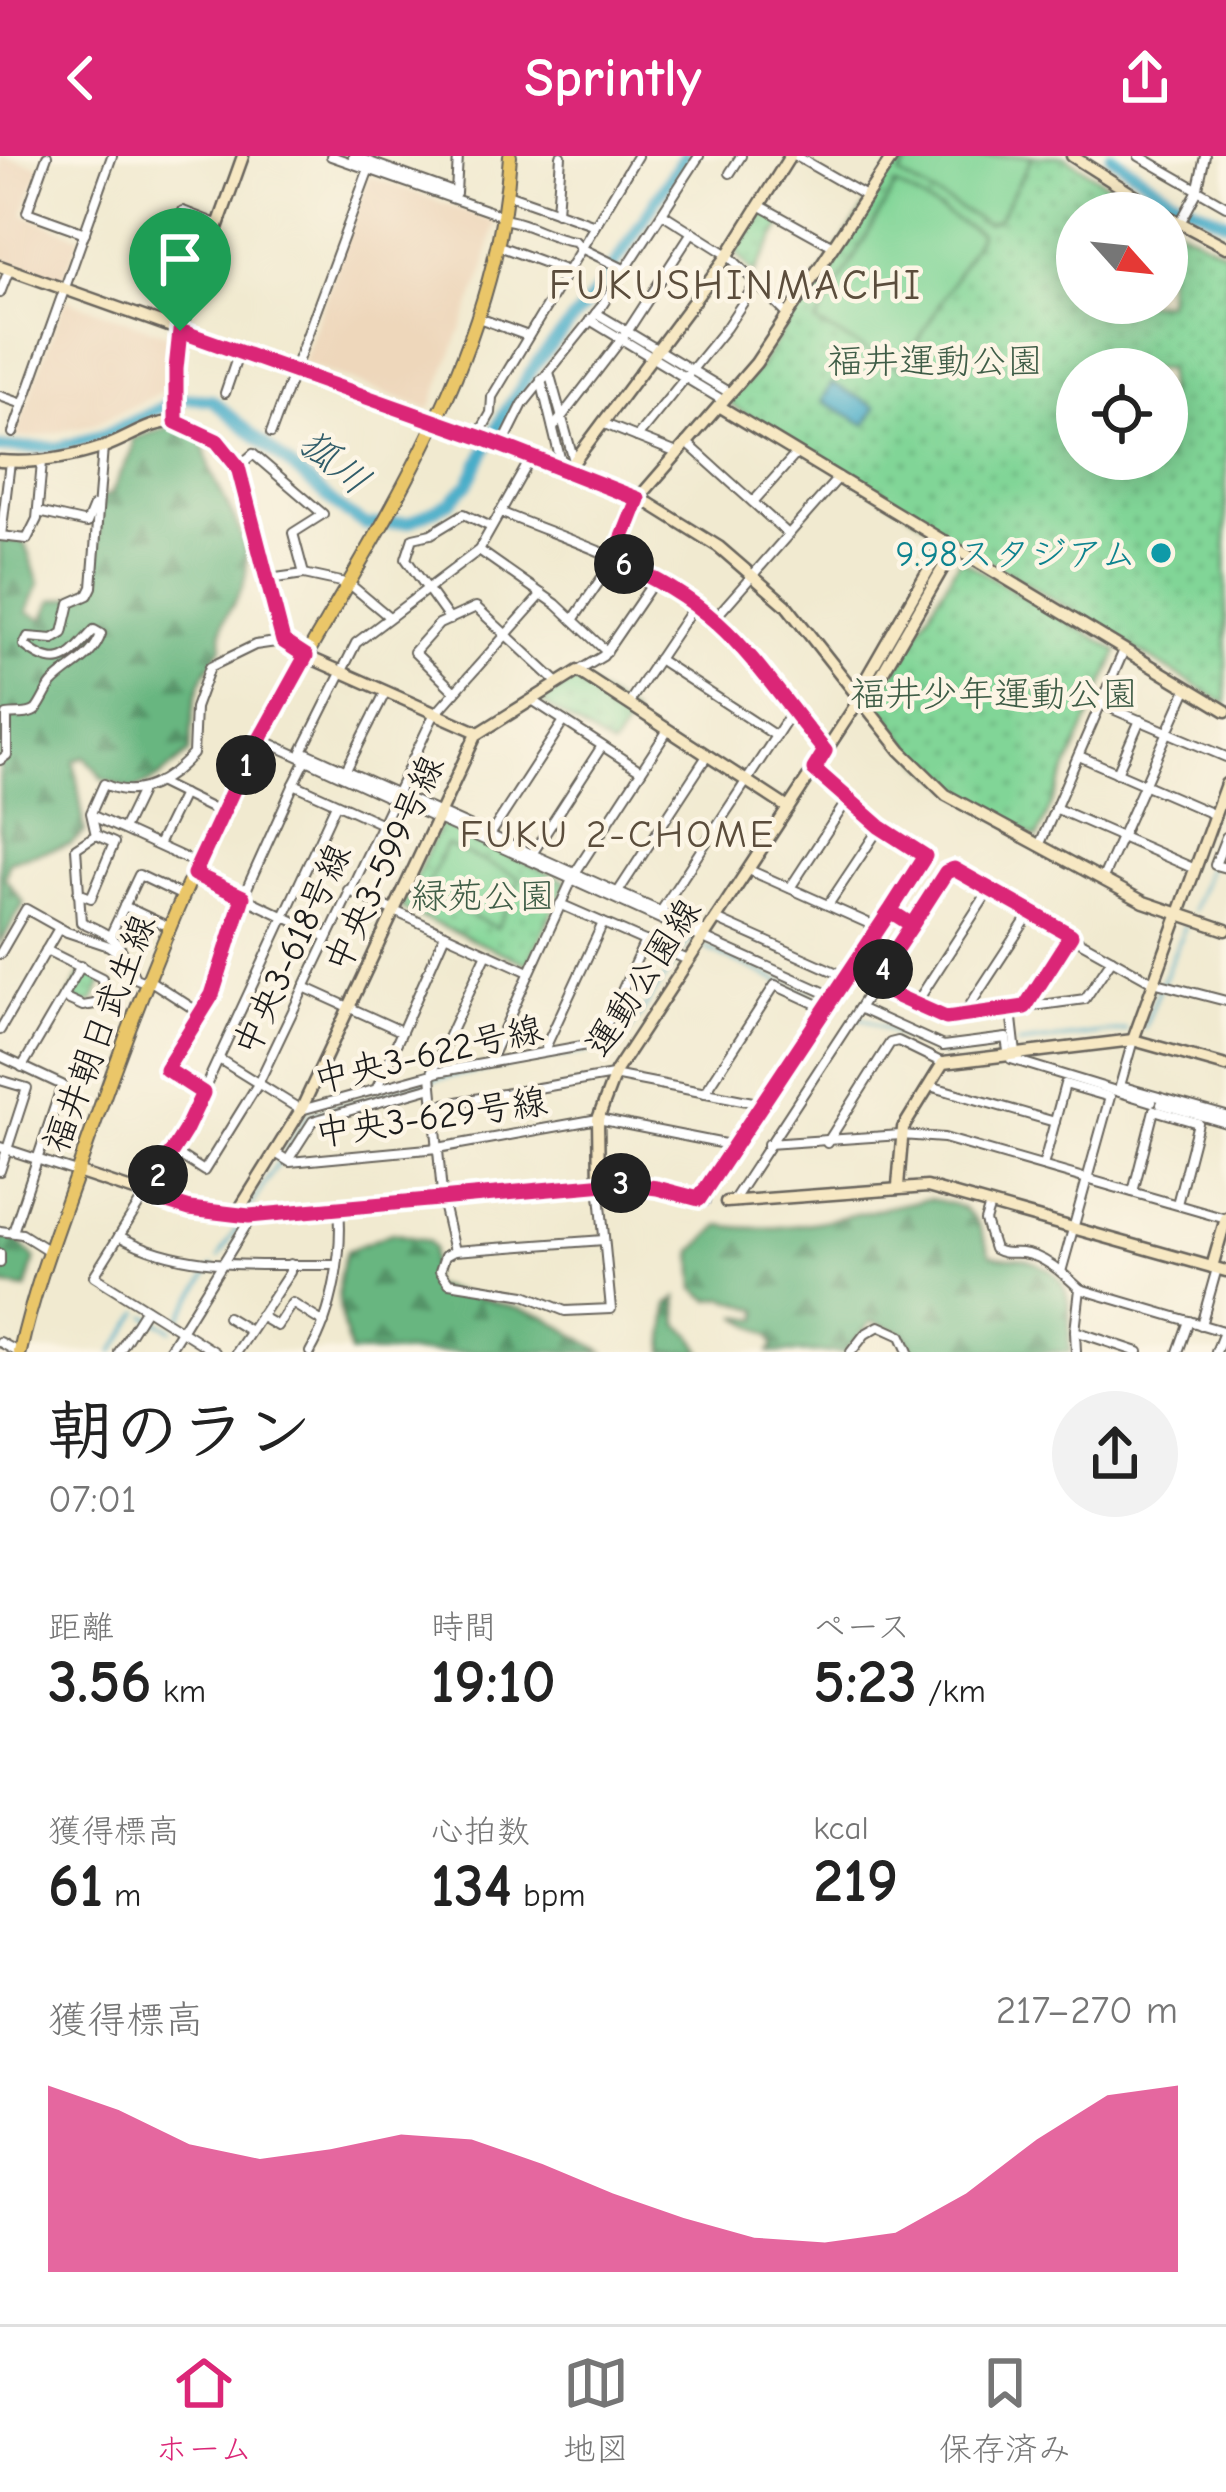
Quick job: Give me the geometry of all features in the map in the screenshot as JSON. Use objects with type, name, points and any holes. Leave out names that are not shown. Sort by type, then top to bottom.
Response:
[{"type":"main road","name":"福井朝日武生線","points":[[19,1352],[77,1172],[169,927],[222,813],[438,422],[499,246],[510,156]]},
{"type":"street","points":[[47,156],[27,212],[85,233]]},
{"type":"street","points":[[13,433],[112,156]]},
{"type":"street","points":[[176,417],[180,331],[243,156]]},
{"type":"street","points":[[331,156],[456,193],[458,156]]},
{"type":"street","points":[[353,156],[562,241],[569,238],[625,269]]},
{"type":"street","points":[[557,212],[560,156]]},
{"type":"street","points":[[482,438],[492,397],[637,156]]},
{"type":"street","points":[[501,445],[541,380],[593,317],[699,156]]},
{"type":"street","points":[[730,173],[741,156]]},
{"type":"street","points":[[570,466],[728,255],[793,156],[867,197]]},
{"type":"street","points":[[573,620],[614,560],[638,499],[789,316],[893,156]]},
{"type":"street","points":[[1072,156],[1130,192]]},
{"type":"street","points":[[1139,156],[1195,196],[1226,206]]},
{"type":"street","points":[[1188,209],[1205,156]]},
{"type":"street","points":[[271,433],[369,166]]},
{"type":"street","points":[[507,194],[596,225]]},
{"type":"street","points":[[759,205],[835,246]]},
{"type":"street","points":[[183,211],[219,225]]},
{"type":"street","points":[[663,214],[728,255],[789,316]]},
{"type":"street","points":[[1188,226],[1226,247]]},
{"type":"street","points":[[553,428],[624,336],[692,232]]},
{"type":"street","points":[[499,246],[567,271]]},
{"type":"street","points":[[0,293],[4,268],[531,458],[570,466]]},
{"type":"street","points":[[637,437],[756,283]]},
{"type":"street","points":[[476,317],[528,336]]},
{"type":"street","points":[[593,317],[689,375],[797,453],[1226,711]]},
{"type":"street","points":[[225,393],[239,352]]},
{"type":"street","points":[[548,370],[570,466]]},
{"type":"street","points":[[541,380],[560,458],[694,530],[752,572],[786,604],[901,751],[946,795],[1102,880],[1179,916],[1226,930]]},
{"type":"street","points":[[0,396],[23,404]]},
{"type":"street","points":[[41,462],[38,512],[27,539],[1,536],[5,461],[41,462],[104,447],[176,417],[217,441],[238,467],[283,641]]},
{"type":"street","points":[[602,423],[677,453]]},
{"type":"street","points":[[686,442],[787,533]]},
{"type":"street","points":[[0,760],[7,755],[7,715],[31,713],[48,688],[90,656],[100,638],[94,629],[78,652],[66,658],[35,653],[24,645],[28,637],[53,638],[62,633],[70,603],[88,595],[94,573],[104,447]]},
{"type":"street","points":[[753,502],[797,453]]},
{"type":"street","points":[[238,467],[254,454],[323,514],[293,533],[304,574]]},
{"type":"street","points":[[393,796],[302,751],[356,643],[479,550],[531,458]]},
{"type":"street","points":[[715,618],[838,477]]},
{"type":"street","points":[[38,512],[88,523],[100,491]]},
{"type":"street","points":[[500,512],[657,577],[696,603],[757,662],[825,751]]},
{"type":"street","points":[[450,620],[406,560],[413,538],[446,527],[464,514],[491,527]]},
{"type":"street","name":"運動公園線","points":[[599,1184],[598,1119],[614,1075],[861,697],[860,689],[950,544]]},
{"type":"street","points":[[479,550],[542,594],[607,652]]},
{"type":"street","points":[[269,579],[304,574],[341,582]]},
{"type":"street","points":[[657,577],[607,652],[578,671],[788,808]]},
{"type":"street","points":[[352,586],[389,616]]},
{"type":"street","name":"中央3-618号線","points":[[173,1151],[204,1171],[258,1084],[436,713],[542,594]]},
{"type":"street","points":[[628,704],[696,603]]},
{"type":"street","points":[[455,692],[414,652],[439,625],[476,607],[558,683]]},
{"type":"street","points":[[96,835],[92,816],[104,784],[118,791],[140,792],[193,754],[194,709],[210,667],[255,645],[283,641],[306,656],[478,732]]},
{"type":"street","points":[[1038,847],[1125,649]]},
{"type":"street","points":[[658,659],[776,736]]},
{"type":"street","name":"中央3-599号線","points":[[245,1216],[274,1152],[301,1110],[478,732],[578,671]]},
{"type":"street","points":[[1102,880],[1188,687]]},
{"type":"street","points":[[346,770],[386,691]]},
{"type":"street","points":[[531,699],[641,771]]},
{"type":"street","points":[[1101,704],[1226,757]]},
{"type":"street","points":[[661,911],[793,710]]},
{"type":"street","points":[[1117,773],[1140,720]]},
{"type":"street","points":[[490,835],[564,721]]},
{"type":"street","points":[[489,1062],[573,877],[668,730]]},
{"type":"street","points":[[265,741],[830,995]]},
{"type":"street","points":[[532,854],[602,746]]},
{"type":"street","points":[[618,892],[707,756]]},
{"type":"street","points":[[1078,756],[1215,815]]},
{"type":"street","points":[[203,1093],[166,1069],[212,995],[243,897],[306,760]]},
{"type":"street","points":[[4,1149],[190,1209],[245,1216],[599,1184],[645,1186],[702,1200],[925,856],[880,827],[814,769]]},
{"type":"street","points":[[158,782],[222,813]]},
{"type":"street","points":[[294,784],[380,823]]},
{"type":"street","points":[[1177,1204],[1198,1123],[1120,1086],[1226,784]]},
{"type":"street","points":[[122,829],[140,792]]},
{"type":"street","points":[[158,845],[183,794]]},
{"type":"street","points":[[790,888],[848,799]]},
{"type":"street","points":[[215,1352],[94,1276],[173,1151],[203,1093],[337,804]]},
{"type":"street","points":[[1055,808],[1195,869]]},
{"type":"street","points":[[92,816],[158,845],[243,897],[326,937]]},
{"type":"street","points":[[437,816],[661,911],[704,936]]},
{"type":"street","points":[[828,905],[880,827]]},
{"type":"street","points":[[96,835],[76,848],[81,922],[120,942],[135,978],[200,1013]]},
{"type":"street","points":[[78,892],[91,898],[114,843],[96,835]]},
{"type":"street","points":[[1226,837],[1215,865],[1226,868]]},
{"type":"street","points":[[748,869],[879,928]]},
{"type":"street","points":[[729,1202],[950,869],[1159,984],[1226,1001]]},
{"type":"street","points":[[111,934],[139,875],[184,896]]},
{"type":"street","points":[[915,1004],[990,889]]},
{"type":"street","points":[[348,890],[529,972]]},
{"type":"street","points":[[560,904],[688,960]]},
{"type":"street","points":[[124,906],[169,927]]},
{"type":"street","points":[[0,954],[26,909],[59,928],[110,946],[126,959]]},
{"type":"street","points":[[890,911],[912,925]]},
{"type":"street","points":[[963,1016],[1031,913]]},
{"type":"street","points":[[715,919],[846,977]]},
{"type":"street","points":[[547,1052],[603,923]]},
{"type":"street","points":[[0,1030],[59,928]]},
{"type":"street","points":[[376,1090],[445,934]]},
{"type":"street","points":[[1025,1007],[1071,935]]},
{"type":"street","name":"中央3-622号線","points":[[301,1110],[431,1081],[489,1062],[598,1043],[645,941]]},
{"type":"street","points":[[46,950],[102,978],[108,994],[89,1006],[63,997]]},
{"type":"street","points":[[454,1251],[443,1199],[431,1081],[487,953]]},
{"type":"street","points":[[872,985],[946,1018],[1085,999],[1112,958]]},
{"type":"street","points":[[22,1067],[81,966]]},
{"type":"street","points":[[705,1093],[775,985],[826,1009]]},
{"type":"street","points":[[304,987],[400,1030]]},
{"type":"street","points":[[861,1009],[943,1046],[1011,1048],[1133,1040],[1226,1066]]},
{"type":"street","points":[[1010,1010],[1011,1048]]},
{"type":"street","points":[[826,1143],[890,1043],[898,1041],[943,1063],[1011,1048],[1156,1103],[1226,1119]]},
{"type":"street","points":[[0,1056],[62,1085],[13,1232]]},
{"type":"street","points":[[219,1059],[301,1110]]},
{"type":"street","points":[[898,1186],[901,1135],[943,1063]]},
{"type":"street","points":[[434,1106],[614,1075],[763,1104]]},
{"type":"street","points":[[0,1080],[27,1088],[0,1171]]},
{"type":"street","points":[[288,1160],[313,1121],[431,1081]]},
{"type":"street","points":[[1043,1166],[1065,1084],[1110,1097],[1061,1272]]},
{"type":"street","points":[[927,1085],[1055,1122]]},
{"type":"street","points":[[1133,1192],[1156,1103]]},
{"type":"street","points":[[598,1119],[735,1146]]},
{"type":"street","name":"中央3-629号線","points":[[274,1152],[288,1160],[438,1148],[598,1119]]},
{"type":"street","points":[[767,1144],[901,1135],[944,1138],[1226,1218],[1218,1270],[1201,1325]]},
{"type":"street","points":[[599,1184],[611,1309],[565,1311],[525,1295],[448,1283],[442,1278],[442,1263],[454,1251],[604,1240]]},
{"type":"street","points":[[729,1202],[927,1186],[1218,1270]]},
{"type":"street","points":[[991,1204],[986,1221],[994,1249],[1003,1254],[1027,1253],[1080,1289],[1225,1332],[1216,1352]]},
{"type":"street","points":[[310,1352],[335,1282],[333,1265],[341,1244],[339,1208]]},
{"type":"street","points":[[168,1352],[245,1216]]},
{"type":"street","points":[[0,1231],[13,1232],[49,1252]]},
{"type":"street","points":[[119,1236],[173,1259],[333,1265]]},
{"type":"street","points":[[0,1254],[0,1263]]},
{"type":"street","points":[[237,1352],[290,1272],[290,1264]]},
{"type":"street","points":[[1076,1352],[1080,1289]]},
{"type":"street","points":[[260,1316],[277,1326],[292,1303],[324,1323]]},
{"type":"street","points":[[119,1352],[146,1309]]},
{"type":"street","points":[[227,1317],[250,1331]]},
{"type":"street","points":[[1178,1352],[1190,1322]]},
{"type":"street","points":[[851,1352],[865,1334],[882,1327],[901,1336],[908,1352]]},
{"type":"street","points":[[1075,1331],[1138,1352]]},
{"type":"street","points":[[0,1342],[19,1352]]},
{"type":"street","points":[[1102,1352],[1107,1342]]},
{"type":"shaded area","points":[[0,156],[40,166],[23,214],[80,237],[63,281],[0,258]]},
{"type":"shaded area","points":[[369,176],[495,222],[483,274],[430,409],[302,363]]},
{"type":"shaded area","points":[[65,299],[173,337],[171,388],[95,424],[15,437]]},
{"type":"green space","name":"福井運動公園","points":[[899,156],[1064,156],[1120,192],[1056,192],[1056,324],[1188,324],[1188,233],[1226,253],[1226,704],[728,403],[759,367]]},
{"type":"green space","points":[[912,156],[1033,156],[998,220],[987,224],[900,175]]},
{"type":"green space","points":[[896,185],[980,234],[902,369],[816,323]]},
{"type":"green space","points":[[764,211],[784,221],[754,274],[735,251]]},
{"type":"green space","points":[[172,426],[201,438],[241,536],[247,564],[242,588],[225,618],[222,648],[205,672],[196,697],[190,752],[158,778],[133,790],[103,779],[85,756],[74,761],[85,832],[71,844],[9,861],[5,878],[24,903],[0,944],[0,539],[24,542],[39,583],[27,612],[43,619],[53,600],[77,596],[95,586],[102,497],[111,494],[133,439]]},
{"type":"green space","name":"福井少年運動公園","points":[[960,559],[1118,651],[1037,838],[971,801],[924,764],[877,702]]},
{"type":"green space","points":[[574,680],[633,714],[612,748],[542,703]]},
{"type":"green space","name":"緑苑公園","points":[[440,824],[566,881],[528,964],[401,909]]},
{"type":"green space","points":[[446,845],[520,878],[497,928],[424,894]]},
{"type":"green space","points":[[82,971],[97,976],[101,983],[93,1002],[83,1004],[69,997]]},
{"type":"green space","points":[[929,1199],[970,1214],[990,1254],[1029,1260],[1056,1276],[1067,1297],[1070,1352],[912,1352],[900,1331],[872,1321],[844,1352],[769,1352],[774,1346],[770,1336],[737,1316],[759,1319],[759,1310],[725,1298],[710,1300],[695,1289],[693,1252],[720,1225],[799,1225]]},
{"type":"green space","points":[[392,1233],[428,1241],[433,1248],[430,1285],[544,1316],[603,1352],[350,1352],[339,1302],[342,1264],[347,1251]]},
{"type":"green space","points":[[0,1236],[13,1237],[35,1259],[26,1289],[0,1285]]},
{"type":"green space","points":[[677,1298],[679,1325],[702,1352],[664,1352],[668,1305]]},
{"type":"water","points":[[832,383],[876,407],[866,425],[822,401]]},
{"type":"waterway","name":"狐川","points":[[0,448],[59,447],[103,435],[183,398],[212,400],[346,513],[366,525],[410,522],[450,502],[468,484],[537,362],[599,289],[684,156]]},
{"type":"waterway","name":"狐川","points":[[1111,156],[1172,197],[1226,222]]},
{"type":"waterway","points":[[1193,910],[1226,821]]},
{"type":"waterway","points":[[1144,1028],[1185,926]]},
{"type":"waterway","points":[[681,952],[693,941]]},
{"type":"waterway","points":[[704,947],[825,1002]]},
{"type":"waterway","points":[[285,1152],[308,1115],[436,1079],[620,1045],[677,959]]},
{"type":"waterway","points":[[859,1017],[941,1054],[1003,1046]]},
{"type":"waterway","points":[[1018,1044],[1126,1030]]},
{"type":"waterway","points":[[248,1210],[280,1160]]},
{"type":"waterway","points":[[219,1257],[243,1218]]},
{"type":"waterway","points":[[177,1323],[213,1266]]},
{"type":"waterway","points":[[113,1352],[140,1312]]},
{"type":"waterway","points":[[147,1316],[172,1330]]},
{"type":"place","name":"9.98スタジアム","points":[[1161,553]]},
{"type":"district","name":"FUKUSHINMACHI","points":[[736,284]]},
{"type":"district","name":"FUKU 2-CHOME","points":[[618,833]]},
{"type":"route","points":[[180,331],[176,422],[217,441],[238,467],[283,641],[306,656],[239,777],[194,874],[243,897],[212,995],[166,1069],[203,1093],[145,1195],[190,1209],[249,1216],[617,1183],[699,1199],[890,911],[912,925],[872,985],[946,1018],[1025,1007],[1071,935],[954,869],[946,872],[912,925],[890,911],[925,856],[880,827],[814,769],[825,751],[734,635],[657,577],[614,560],[638,499],[485,439],[180,331]]}]
